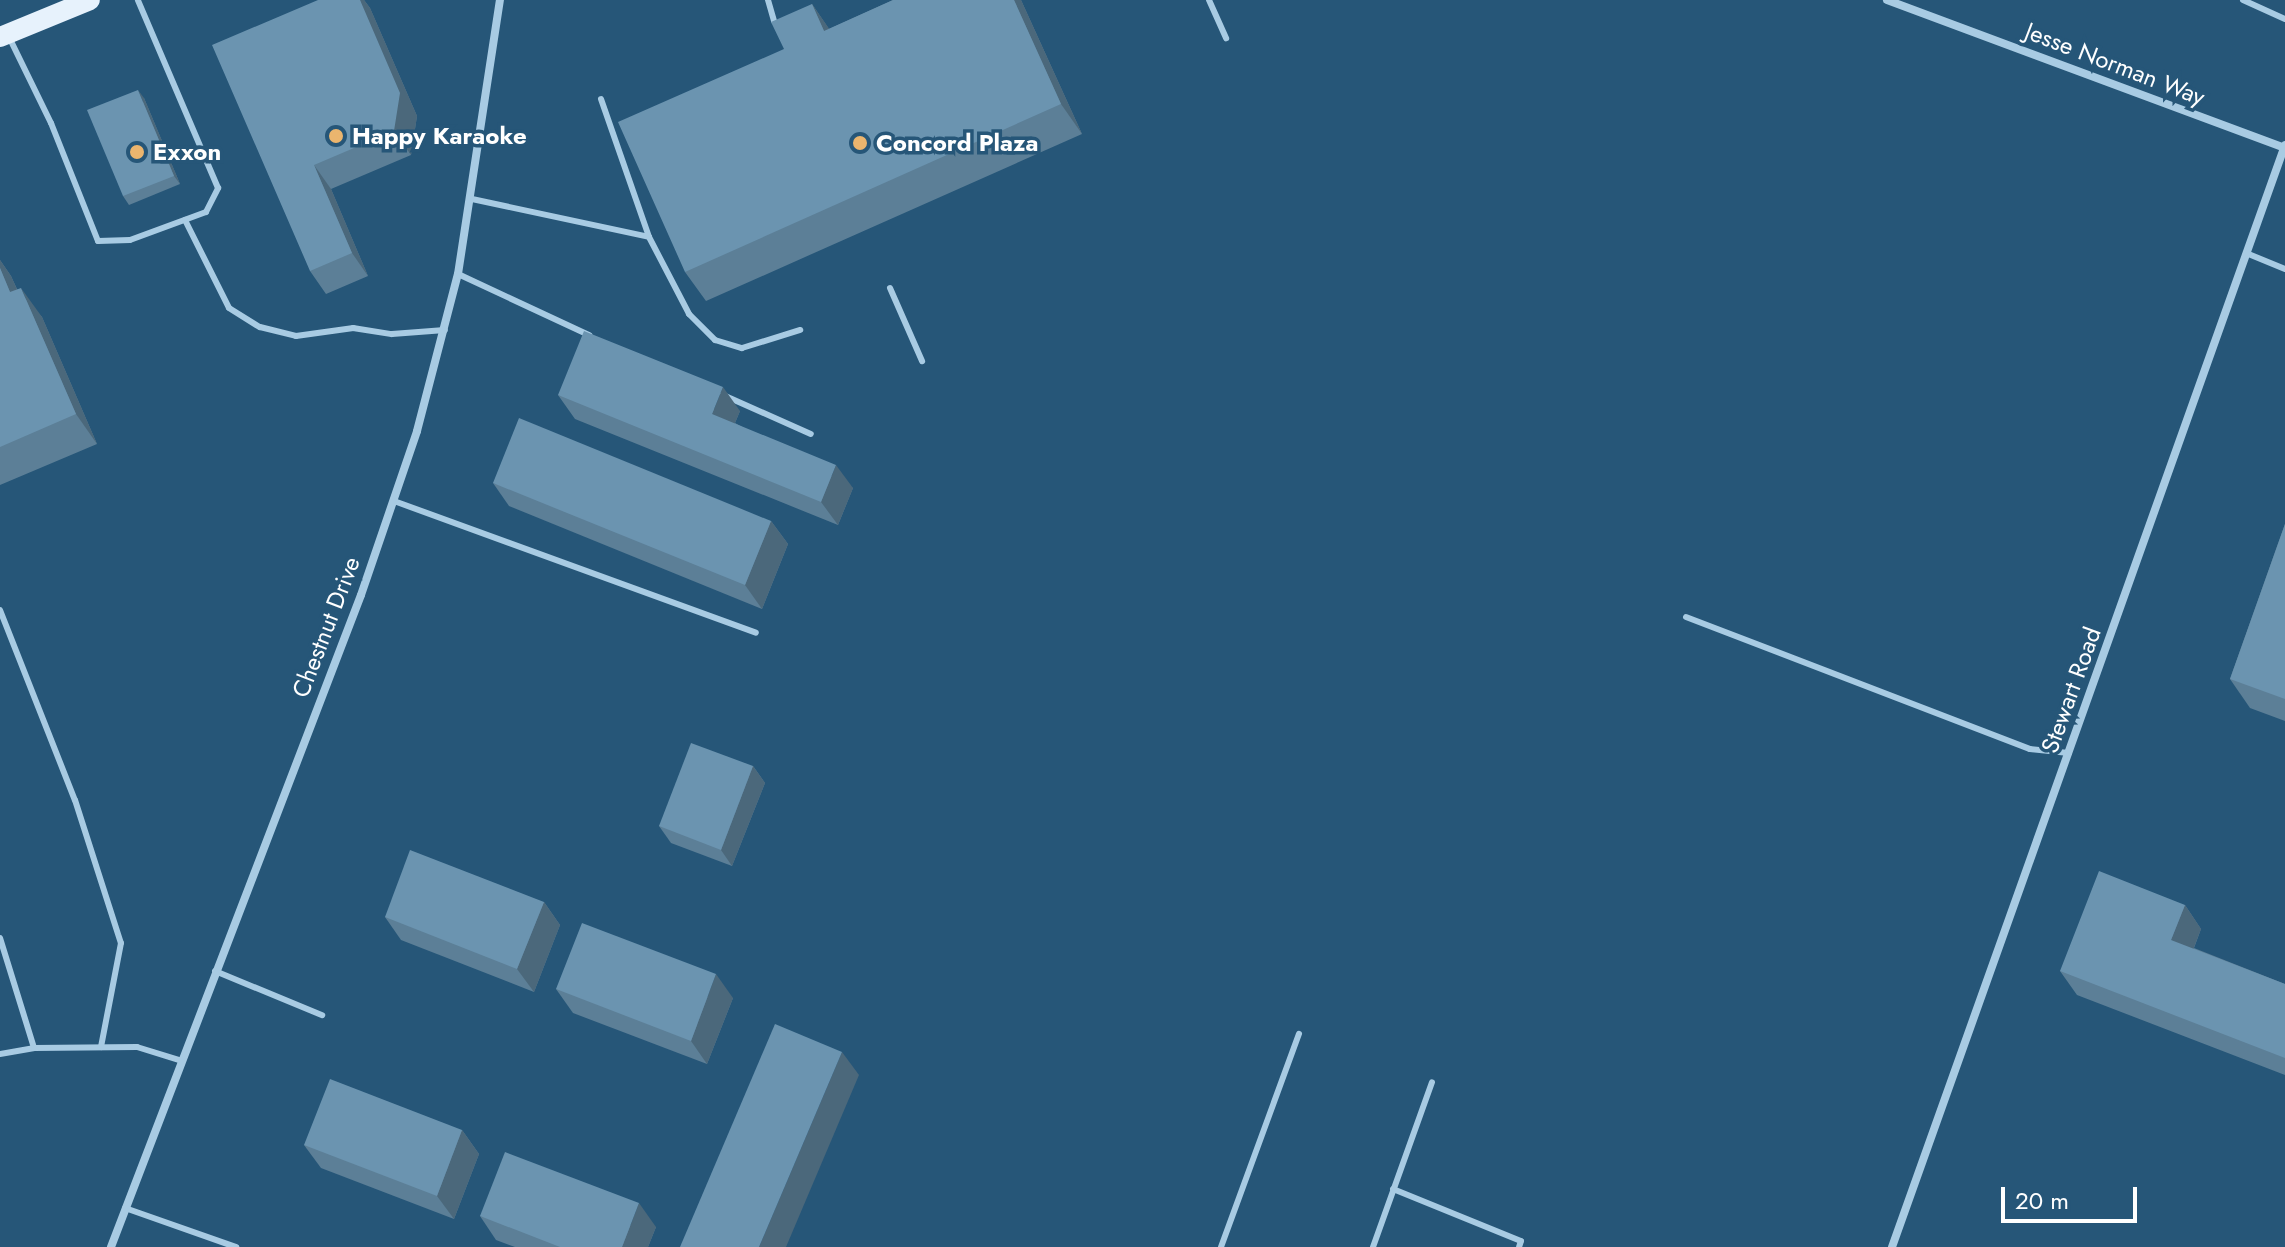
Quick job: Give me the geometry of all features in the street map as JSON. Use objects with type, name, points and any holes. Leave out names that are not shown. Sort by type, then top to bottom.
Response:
[{"type":"main road","points":[[4,36],[62,6],[90,0]]},
{"type":"street","name":"Chestnut Drive","points":[[111,1247],[394,501],[445,330],[458,274],[472,199],[500,0]]},
{"type":"street","name":"Jesse Norman Way","points":[[1887,0],[2284,147]]},
{"type":"street","name":"Stewart Road","points":[[1892,1247],[2284,147]]},
{"type":"lane","points":[[4,36],[51,123],[98,241],[130,240],[206,212],[218,188],[138,0]]},
{"type":"lane","points":[[768,0],[774,21]]},
{"type":"lane","points":[[1209,0],[1226,38]]},
{"type":"lane","points":[[2243,0],[2285,19]]},
{"type":"lane","points":[[601,99],[649,237],[689,314],[715,340],[742,348],[800,330]]},
{"type":"lane","points":[[472,199],[649,237]]},
{"type":"lane","points":[[185,220],[229,308],[260,327],[296,336],[353,328],[392,334],[445,330]]},
{"type":"lane","points":[[2246,253],[2285,269]]},
{"type":"lane","points":[[458,274],[593,337]]},
{"type":"lane","points":[[890,288],[922,361]]},
{"type":"lane","points":[[709,388],[811,434]]},
{"type":"lane","points":[[394,501],[756,633]]},
{"type":"lane","points":[[0,610],[75,800],[121,943],[101,1047]]},
{"type":"lane","points":[[1686,617],[2030,749],[2069,753]]},
{"type":"lane","points":[[0,938],[34,1048]]},
{"type":"lane","points":[[215,971],[322,1015]]},
{"type":"lane","points":[[1221,1247],[1299,1034]]},
{"type":"lane","points":[[0,1054],[34,1048],[137,1047],[182,1061]]},
{"type":"lane","points":[[1373,1247],[1432,1082]]},
{"type":"lane","points":[[1393,1189],[1521,1241],[1519,1247]]},
{"type":"lane","points":[[125,1208],[236,1247]]},
{"type":"building","name":"Happy Karaoke","points":[[318,0],[360,0],[400,93],[394,131],[314,165],[352,253],[310,271],[212,45]]},
{"type":"building","name":"Concord Plaza","points":[[893,0],[1014,0],[1061,104],[685,272],[618,122],[784,49],[771,22],[812,4],[824,31]]},
{"type":"building","name":"Exxon","points":[[138,90],[174,176],[123,196],[87,110]]},
{"type":"building","points":[[0,268],[10,292],[21,288],[76,414],[0,447]]},
{"type":"building","points":[[584,331],[723,387],[712,414],[836,465],[821,502],[558,395]]},
{"type":"building","points":[[519,418],[771,521],[745,585],[493,483]]},
{"type":"building","points":[[2285,524],[2285,699],[2230,679]]},
{"type":"building","points":[[691,743],[753,766],[721,850],[659,826]]},
{"type":"building","points":[[410,850],[544,902],[517,969],[385,917]]},
{"type":"building","points":[[2099,871],[2185,905],[2171,940],[2285,984],[2285,1058],[2060,971]]},
{"type":"building","points":[[582,923],[716,974],[691,1041],[556,989]]},
{"type":"building","points":[[775,1024],[842,1052],[759,1247],[680,1247]]},
{"type":"building","points":[[330,1079],[462,1130],[437,1196],[304,1145]]},
{"type":"building","points":[[505,1152],[639,1203],[622,1247],[560,1247],[480,1216]]},
{"type":"place","name":"Happy Karaoke","points":[[336,136]]},
{"type":"place","name":"Concord Plaza","points":[[860,143]]},
{"type":"place","name":"Exxon","points":[[137,152]]}]
